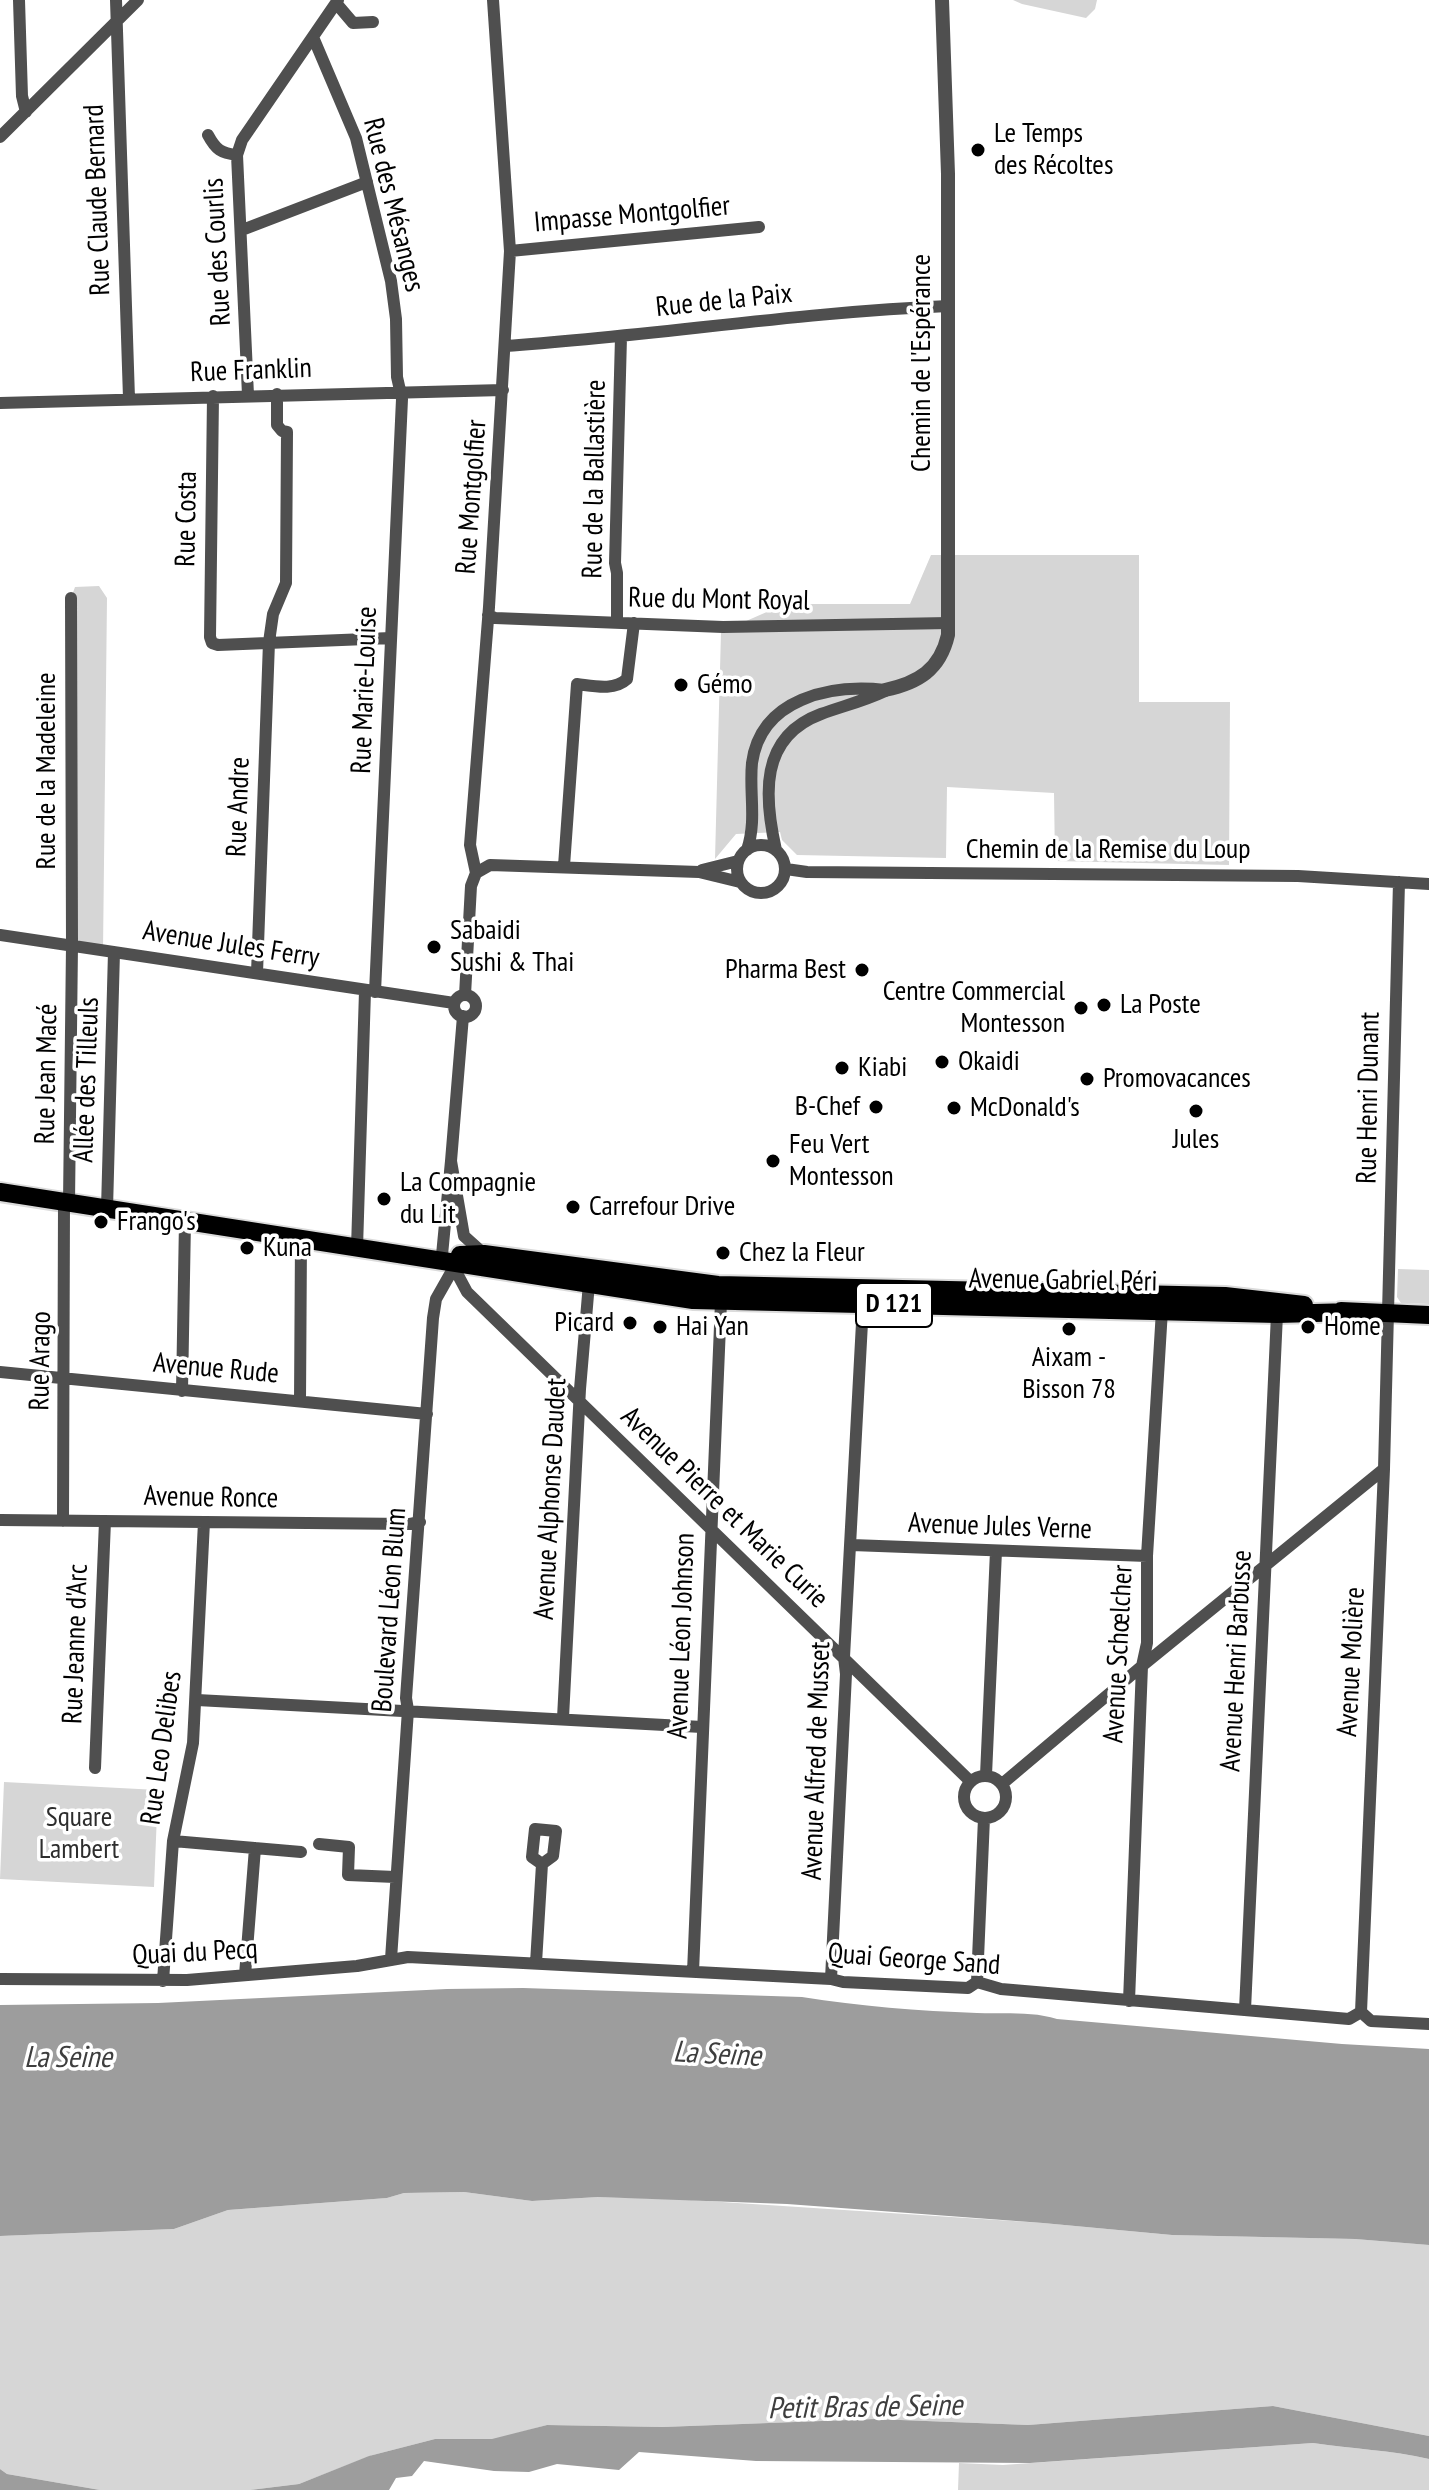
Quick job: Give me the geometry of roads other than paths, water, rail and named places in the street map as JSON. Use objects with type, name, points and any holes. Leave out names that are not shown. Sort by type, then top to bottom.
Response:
[{"type":"main road","name":"D 121","points":[[0,1192],[447,1263]]},
{"type":"main road","name":"Avenue Gabriel Péri","points":[[447,1263],[484,1254],[718,1285],[1225,1296],[1352,1312],[1429,1315]]},
{"type":"main road","name":"Avenue Gabriel Péri","points":[[447,1263],[721,1302],[1277,1314],[1352,1312]]},
{"type":"street","points":[[19,0],[22,96],[26,112]]},
{"type":"street","name":"Rue Claude Bernard","points":[[116,0],[129,398]]},
{"type":"street","points":[[0,137],[138,0]]},
{"type":"street","name":"Rue Montgolfier","points":[[447,1263],[451,1161],[463,1016],[470,1015],[475,1007],[474,1000],[465,995],[471,886],[476,873],[470,845],[488,615],[510,251],[493,0]]},
{"type":"street","name":"Chemin de l'Espérance","points":[[776,850],[772,833],[770,773],[779,745],[788,734],[807,720],[861,702],[885,690],[918,681],[935,665],[945,646],[949,623],[948,174],[942,0]]},
{"type":"street","points":[[337,2],[353,23],[373,22]]},
{"type":"street","name":"Rue des Courlis","points":[[248,395],[237,155],[242,140],[337,2]]},
{"type":"street","name":"Rue des Mésanges","points":[[313,37],[356,138],[367,182],[391,281],[396,319],[397,377],[401,391]]},
{"type":"street","name":"Rue des Courlis","points":[[208,135],[215,148],[223,154],[237,155]]},
{"type":"street","points":[[242,230],[367,182]]},
{"type":"street","name":"Impasse Montgolfier","points":[[510,251],[759,227]]},
{"type":"street","name":"Rue de la Paix","points":[[505,346],[621,337],[825,314],[948,306]]},
{"type":"street","name":"Rue de la Ballastière","points":[[617,622],[615,533],[621,337]]},
{"type":"street","name":"Rue Franklin","points":[[0,403],[503,390]]},
{"type":"street","name":"Rue Marie-Louise","points":[[357,1248],[391,638],[401,391]]},
{"type":"street","name":"Rue Andre","points":[[257,973],[269,642],[273,614],[286,583],[287,432],[277,425],[277,394]]},
{"type":"street","name":"Rue Costa","points":[[213,396],[210,637],[212,643],[218,645],[269,642]]},
{"type":"street","name":"Rue de la Madeleine","points":[[71,598],[72,945]]},
{"type":"street","name":"Rue du Mont Royal","points":[[488,615],[495,618],[723,627],[949,623]]},
{"type":"street","points":[[564,866],[577,684],[611,687],[623,684],[627,679],[634,623]]},
{"type":"street","points":[[269,642],[391,638]]},
{"type":"street","name":"Chemin de l'Espérance","points":[[747,850],[753,832],[752,764],[758,742],[769,723],[792,704],[820,693],[860,688],[885,690]]},
{"type":"street","points":[[476,873],[490,865],[699,872],[740,882],[754,893],[767,893],[782,882],[786,869],[776,850],[762,845],[747,850],[738,861],[699,872]]},
{"type":"street","points":[[738,861],[740,882]]},
{"type":"street","name":"Chemin de la Remise du Loup","points":[[786,869],[1298,876],[1429,884]]},
{"type":"street","name":"Rue Henri Dunant","points":[[1389,1314],[1399,882]]},
{"type":"street","name":"Avenue Jules Ferry","points":[[0,935],[454,1003]]},
{"type":"street","name":"Rue Jean Macé","points":[[66,1202],[72,945]]},
{"type":"street","name":"Allée des Tilleuls","points":[[107,1209],[114,952]]},
{"type":"street","points":[[463,1016],[455,1010],[454,1003],[459,996],[465,995]]},
{"type":"street","name":"Rue Montgolfier","points":[[451,1161],[464,1236],[484,1254]]},
{"type":"street","name":"Rue Arago","points":[[63,1521],[66,1202]]},
{"type":"street","points":[[182,1391],[185,1221]]},
{"type":"street","points":[[300,1401],[301,1239]]},
{"type":"street","name":"Avenue Pierre et Marie Curie","points":[[447,1263],[467,1292],[970,1781]]},
{"type":"street","name":"Boulevard Léon Blum","points":[[391,1959],[408,1710],[406,1698],[436,1299],[447,1263]]},
{"type":"street","name":"Avenue Alphonse Daudet","points":[[563,1718],[579,1402],[589,1283]]},
{"type":"street","points":[[436,1299],[453,1291],[467,1292]]},
{"type":"street","name":"Avenue Léon Johnson","points":[[693,1972],[721,1302]]},
{"type":"street","name":"Avenue Alfred de Musset","points":[[831,1979],[863,1304]]},
{"type":"street","name":"Avenue Schœlcher","points":[[1129,2001],[1142,1666],[1147,1643],[1147,1556],[1162,1310]]},
{"type":"street","name":"Avenue Henri Barbusse","points":[[1245,2010],[1277,1314]]},
{"type":"street","name":"Avenue Molière","points":[[1361,2012],[1389,1314]]},
{"type":"street","name":"Avenue Rude","points":[[0,1372],[427,1414]]},
{"type":"street","points":[[1002,1784],[1384,1469]]},
{"type":"street","name":"Avenue Ronce","points":[[0,1520],[420,1522]]},
{"type":"street","name":"Rue Jeanne d'Arc","points":[[95,1768],[105,1521]]},
{"type":"street","name":"Rue Leo Delibes","points":[[163,1981],[173,1841],[193,1743],[197,1700],[204,1522]]},
{"type":"street","name":"Avenue Jules Verne","points":[[852,1545],[1147,1556]]},
{"type":"street","points":[[986,1775],[996,1551]]},
{"type":"street","points":[[197,1700],[702,1727]]},
{"type":"street","points":[[986,1775],[1002,1784],[1006,1798],[1003,1808],[992,1817],[984,1818],[970,1812],[964,1793],[970,1781],[986,1775]]},
{"type":"street","points":[[977,1982],[984,1818]]},
{"type":"street","points":[[173,1841],[301,1852]]},
{"type":"street","points":[[319,1844],[349,1847],[348,1875],[395,1877]]},
{"type":"street","points":[[245,1975],[255,1848]]},
{"type":"street","points":[[536,1963],[542,1864]]},
{"type":"street","name":"Quai George Sand","points":[[391,1959],[408,1957],[536,1963],[968,1988],[977,1982],[1001,1989],[1349,2019],[1361,2012],[1371,2021],[1429,2024]]},
{"type":"street","name":"Quai du Pecq","points":[[0,1979],[163,1981],[357,1966],[391,1959]]},
{"type":"water","name":"La Seine","points":[[523,1988],[802,1997],[889,2008],[1028,2014],[1342,2044],[1429,2049],[1429,2245],[1355,2239],[1172,2235],[787,2204],[598,2197],[532,2201],[464,2192],[404,2193],[387,2198],[228,2210],[174,2229],[0,2236],[0,2005],[158,2003]]},
{"type":"water","points":[[1273,2406],[1429,2436],[1429,2459],[1313,2443],[1030,2463],[756,2461],[639,2452],[619,2470],[557,2464],[529,2472],[494,2471],[424,2461],[412,2476],[396,2478],[389,2490],[250,2490],[299,2484],[369,2456],[435,2439],[492,2439],[547,2425],[663,2427],[875,2419],[1028,2425]]},
{"type":"water","points":[[0,2469],[7,2474],[100,2490],[0,2490]]},
{"type":"place","name":"Le Temps des Récoltes","points":[[978,150]]},
{"type":"place","name":"Gémo","points":[[681,685]]},
{"type":"place","name":"Sabaidi Sushi & Thai","points":[[434,947]]},
{"type":"place","name":"Pharma Best","points":[[862,970]]},
{"type":"place","name":"La Poste","points":[[1104,1005]]},
{"type":"place","name":"Centre Commercial Montesson","points":[[1081,1008]]},
{"type":"place","name":"Okaidi","points":[[942,1062]]},
{"type":"place","name":"Kiabi","points":[[842,1068]]},
{"type":"place","name":"Promovacances","points":[[1087,1079]]},
{"type":"place","name":"B-Chef","points":[[876,1107]]},
{"type":"place","name":"McDonald's","points":[[954,1108]]},
{"type":"place","name":"Jules","points":[[1196,1111]]},
{"type":"place","name":"Feu Vert Montesson","points":[[773,1161]]},
{"type":"place","name":"La Compagnie du Lit","points":[[384,1199]]},
{"type":"place","name":"Carrefour Drive","points":[[573,1207]]},
{"type":"place","name":"Frango's","points":[[101,1222]]},
{"type":"place","name":"Kuna","points":[[247,1248]]},
{"type":"place","name":"Chez la Fleur","points":[[723,1253]]},
{"type":"place","name":"Picard","points":[[630,1323]]},
{"type":"place","name":"Hai Yan","points":[[660,1327]]},
{"type":"place","name":"Home","points":[[1308,1327]]},
{"type":"place","name":"Aixam - Bisson 78","points":[[1069,1329]]},
{"type":"park label","name":"Square Lambert","points":[[79,1834]]},
{"type":"water label","name":"Petit Bras de Seine","points":[[865,2408]]}]
